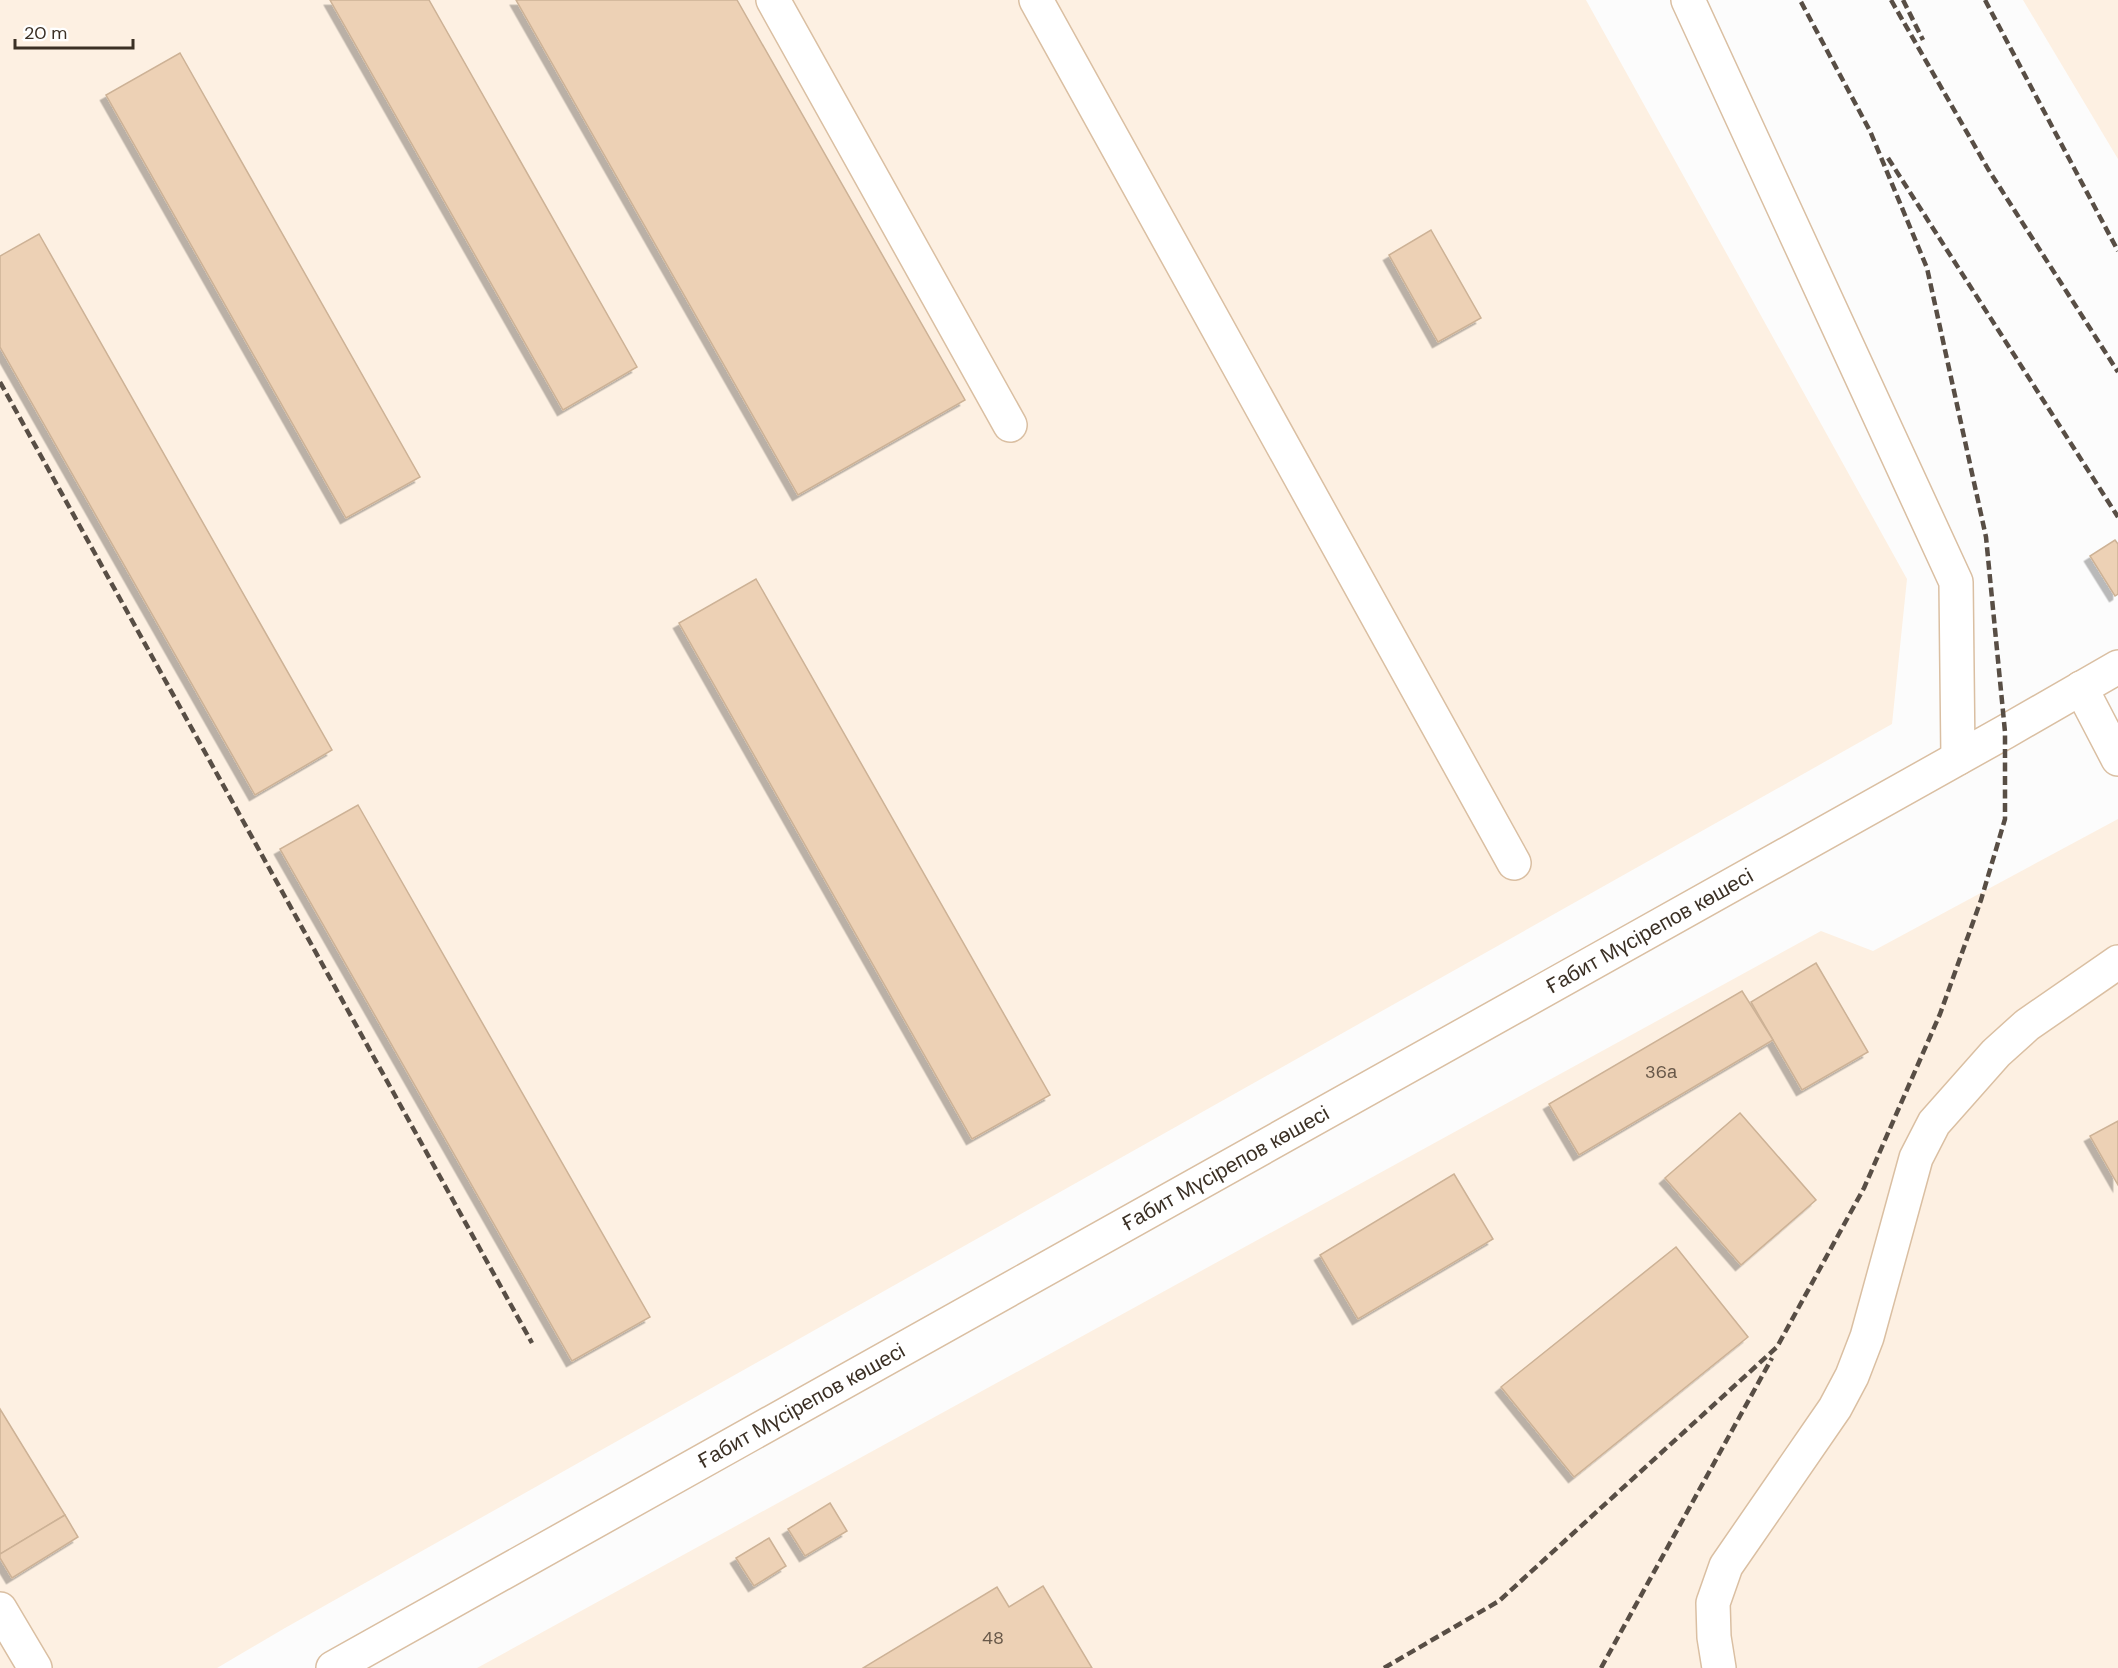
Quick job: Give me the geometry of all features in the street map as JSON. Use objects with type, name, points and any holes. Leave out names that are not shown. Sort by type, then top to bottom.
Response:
[{"type":"main road","points":[[773,0],[1010,425]]},
{"type":"main road","points":[[1036,0],[1514,863]]},
{"type":"main road","points":[[1689,0],[1956,582],[1958,758]]},
{"type":"main road","name":"Ғабит Мүсірепов көшесі","points":[[333,1668],[2118,667]]},
{"type":"main road","points":[[2081,688],[2118,759]]},
{"type":"main road","points":[[1719,1668],[1714,1637],[1713,1603],[1726,1566],[1835,1408],[1852,1376],[1867,1337],[1916,1158],[1934,1123],[1996,1053],[2027,1025],[2118,962]]},
{"type":"main road","points":[[0,1609],[35,1668]]},
{"type":"shaded area","points":[[0,0],[1586,0],[1907,579],[1892,724],[217,1668],[0,1668]]},
{"type":"shaded area","points":[[2023,0],[2118,0],[2118,159]]},
{"type":"shaded area","points":[[2118,819],[2118,1668],[477,1668],[1821,931],[1873,951]]},
{"type":"building","points":[[330,0],[429,0],[637,367],[563,410]]},
{"type":"building","points":[[516,0],[737,0],[965,400],[798,495]]},
{"type":"building","points":[[180,53],[420,477],[346,518],[106,95]]},
{"type":"building","points":[[1431,230],[1481,318],[1438,342],[1389,255]]},
{"type":"building","points":[[39,234],[332,750],[255,795],[0,347],[0,256]]},
{"type":"building","points":[[2115,540],[2118,544],[2118,594],[2115,596],[2090,556]]},
{"type":"building","points":[[756,579],[1050,1095],[972,1139],[679,623]]},
{"type":"building","points":[[358,805],[650,1317],[572,1361],[280,849]]},
{"type":"building","points":[[1816,963],[1868,1052],[1802,1090],[1751,1002]]},
{"type":"building","points":[[1742,991],[1773,1040],[1579,1155],[1549,1104]]},
{"type":"building","points":[[1740,1113],[1816,1200],[1741,1265],[1665,1178]]},
{"type":"building","points":[[2118,1121],[2118,1185],[2090,1136]]},
{"type":"building","points":[[1454,1174],[1493,1239],[1358,1319],[1320,1255]]},
{"type":"building","points":[[1676,1247],[1748,1337],[1574,1477],[1501,1387]]},
{"type":"building","points":[[0,1409],[65,1515],[0,1554]]},
{"type":"building","points":[[830,1503],[847,1531],[805,1556],[788,1529]]},
{"type":"building","points":[[65,1515],[78,1537],[12,1578],[0,1554]]},
{"type":"building","points":[[769,1538],[786,1566],[754,1586],[736,1558]]},
{"type":"building","points":[[1043,1586],[1092,1668],[863,1668],[997,1587],[1009,1607]]},
{"type":"railway","points":[[1384,1668],[1499,1601],[1777,1347],[1864,1188],[1940,1014],[1981,900],[2005,819],[2005,732],[1986,537],[1927,268],[1870,131],[1800,0]]},
{"type":"railway","points":[[1891,0],[1988,169],[2118,372]]},
{"type":"railway","points":[[1903,0],[1923,40]]},
{"type":"railway","points":[[1985,0],[2118,251]]},
{"type":"railway","points":[[1888,158],[2118,517]]},
{"type":"railway","points":[[0,382],[532,1343]]},
{"type":"railway","points":[[1601,1668],[1772,1358]]}]
